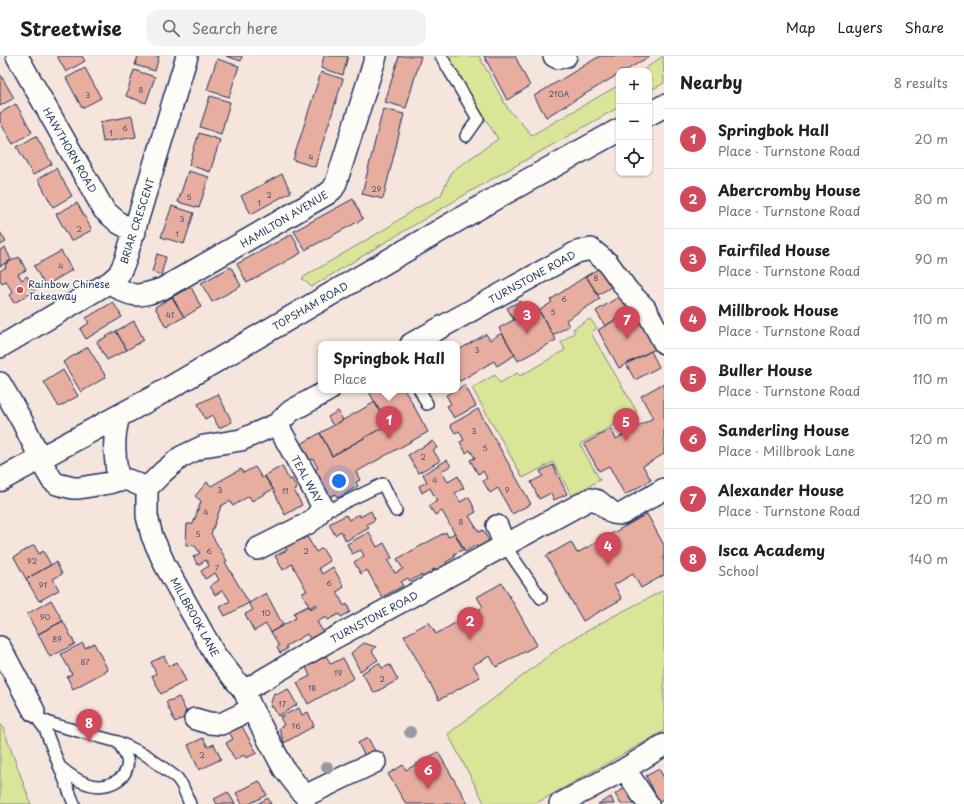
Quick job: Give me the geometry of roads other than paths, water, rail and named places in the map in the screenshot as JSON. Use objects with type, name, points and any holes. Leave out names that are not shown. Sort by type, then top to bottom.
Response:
[{"type":"main road","points":[[652,112],[664,106]]},
{"type":"main road","name":"TOPSHAM ROAD","points":[[0,480],[154,397],[501,195],[616,132]]},
{"type":"street","name":"HAWTHORN ROAD","points":[[17,56],[104,210],[119,224],[135,232]]},
{"type":"street","name":"BRIAR CRESCENT","points":[[0,348],[110,282],[119,274],[135,232],[187,56]]},
{"type":"street","name":"HAMILTON AVENUE","points":[[110,282],[120,290],[133,296],[162,289],[330,192],[336,183],[376,56]]},
{"type":"street","points":[[554,56],[558,58],[566,56]]},
{"type":"street","name":"TURNSTONE ROAD","points":[[416,341],[577,252],[591,249],[608,263],[628,291],[645,308],[664,344]]},
{"type":"street","points":[[0,384],[22,422],[52,480],[57,484],[73,488],[118,480],[128,480],[148,488],[163,472],[181,457],[204,446],[241,440],[277,424],[291,411],[323,393]]},
{"type":"street","points":[[118,480],[114,447],[115,430],[119,416]]},
{"type":"street","name":"TEAL WAY","points":[[257,549],[307,524],[315,518],[323,507],[277,424]]},
{"type":"street","name":"MILLBROOK LANE","points":[[148,488],[147,516],[152,536],[163,559],[215,655],[248,700],[284,769],[303,800]]},
{"type":"street","name":"TURNSTONE ROAD","points":[[195,719],[209,723],[221,724],[248,700],[264,680],[327,642],[590,499],[598,501],[613,513],[622,514],[664,489]]},
{"type":"street","points":[[496,526],[505,546]]},
{"type":"street","points":[[0,647],[35,714]]},
{"type":"street","points":[[560,804],[625,769],[664,745]]},
{"type":"street","points":[[303,800],[375,762]]},
{"type":"street","points":[[625,769],[648,804]]},
{"type":"lane","points":[[441,56],[478,119],[466,136]]},
{"type":"lane","points":[[422,393],[427,404]]},
{"type":"lane","points":[[323,507],[333,508],[383,484],[396,511]]},
{"type":"lane","points":[[505,546],[541,598]]},
{"type":"lane","points":[[35,714],[52,724],[118,742],[146,756],[177,778],[182,785],[190,804]]},
{"type":"lane","points":[[35,714],[45,729],[74,804]]},
{"type":"lane","points":[[59,766],[68,774],[88,784],[107,785],[119,780],[125,774],[127,760],[118,742]]},
{"type":"place","name":"Rainbow Chinese Takeaway","points":[[20,290]]},
{"type":"place","name":"Fairfiled House","points":[[527,334]]},
{"type":"place","name":"Alexander House","points":[[627,339]]},
{"type":"place","name":"Springbok Hall","points":[[389,439]]},
{"type":"place","name":"Buller House","points":[[626,441]]},
{"type":"place","name":"Millbrook House","points":[[608,565]]},
{"type":"place","name":"Abercromby House","points":[[470,640]]},
{"type":"place","name":"Isca Academy","points":[[89,742]]},
{"type":"place","name":"Sanderling House","points":[[428,789]]}]
